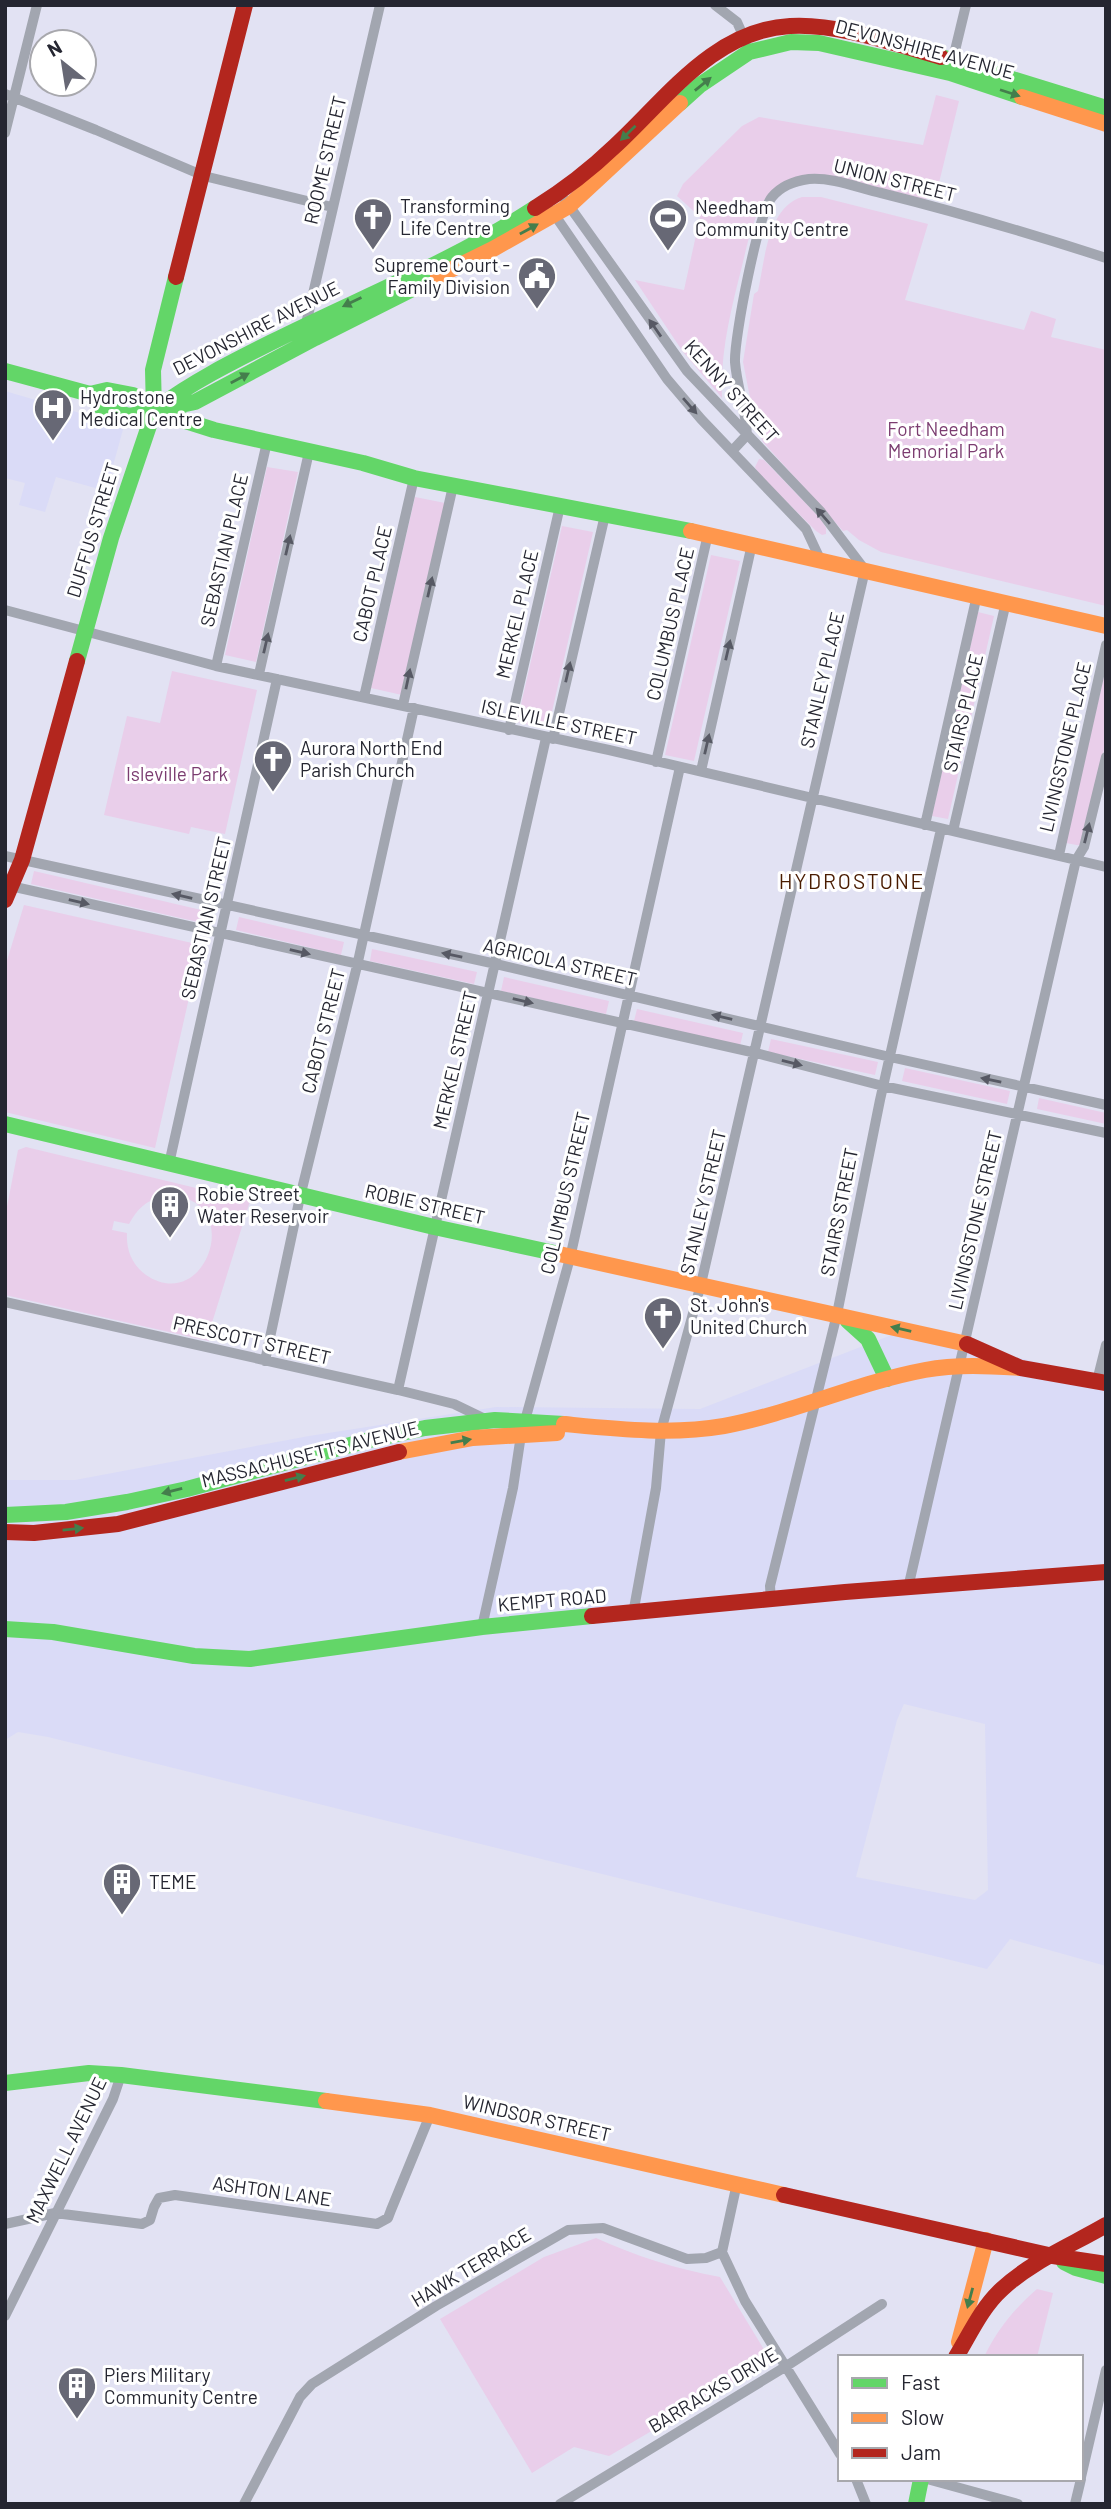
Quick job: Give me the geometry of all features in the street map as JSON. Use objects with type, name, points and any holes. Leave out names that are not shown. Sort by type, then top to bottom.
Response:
[{"type":"street","points":[[5,132],[10,95],[37,5]]},
{"type":"street","name":"DUFFUS STREET","points":[[8,891],[22,860],[111,538],[154,411],[153,370],[246,5]]},
{"type":"street","points":[[368,5],[379,10]]},
{"type":"street","points":[[715,5],[737,22],[746,44]]},
{"type":"street","points":[[951,66],[967,5]]},
{"type":"street","name":"ROOME STREET","points":[[306,324],[379,10]]},
{"type":"street","name":"DEVONSHIRE AVENUE","points":[[557,207],[560,192],[608,153],[694,69],[720,48],[746,44],[819,43],[951,66],[1106,108]]},
{"type":"street","name":"DEVONSHIRE AVENUE","points":[[154,411],[195,402],[315,338],[493,249],[557,207],[746,44]]},
{"type":"street","name":"DEVONSHIRE AVENUE","points":[[951,66],[1106,124]]},
{"type":"street","points":[[10,95],[204,176],[332,207]]},
{"type":"street","name":"UNION STREET","points":[[747,435],[746,413],[737,383],[738,327],[749,273],[769,200],[781,187],[810,179],[841,184],[1018,230],[1106,258]]},
{"type":"street","name":"DEVONSHIRE AVENUE","points":[[154,411],[178,391],[306,324],[557,207]]},
{"type":"street","name":"KENNY STREET","points":[[557,207],[612,264],[687,372],[821,512],[865,570]]},
{"type":"street","name":"KENNY STREET","points":[[557,207],[596,274],[667,379],[806,529],[820,559]]},
{"type":"street","points":[[596,274],[612,264]]},
{"type":"street","points":[[5,371],[90,394],[102,408],[129,416],[154,411],[214,430],[363,463],[414,478],[708,534],[1106,626]]},
{"type":"street","points":[[732,451],[747,435]]},
{"type":"street","name":"SEBASTIAN PLACE","points":[[216,666],[267,442]]},
{"type":"street","points":[[260,674],[309,452]]},
{"type":"street","name":"CABOT PLACE","points":[[364,697],[414,478]]},
{"type":"street","points":[[408,707],[453,486]]},
{"type":"street","name":"MERKEL PLACE","points":[[509,730],[560,506]]},
{"type":"street","points":[[550,738],[605,515]]},
{"type":"street","name":"COLUMBUS PLACE","points":[[656,762],[708,534]]},
{"type":"street","points":[[701,771],[752,544]]},
{"type":"street","name":"STANLEY PLACE","points":[[813,799],[865,570]]},
{"type":"street","name":"STAIRS PLACE","points":[[925,825],[976,595]]},
{"type":"street","name":"STAIRS PLACE","points":[[953,831],[1006,602]]},
{"type":"street","name":"ISLEVILLE STREET","points":[[5,610],[216,666],[701,771],[1106,867]]},
{"type":"street","name":"LIVINGSTONE PLACE","points":[[1059,855],[1106,645]]},
{"type":"street","name":"SEBASTIAN STREET","points":[[169,1164],[277,679]]},
{"type":"street","name":"CABOT STREET","points":[[265,1361],[300,1197],[364,937],[408,707]]},
{"type":"street","name":"MERKEL STREET","points":[[398,1390],[488,993],[550,738]]},
{"type":"street","points":[[1076,860],[1084,847],[1106,757]]},
{"type":"street","name":"COLUMBUS STREET","points":[[482,1627],[513,1488],[522,1428],[570,1258],[680,767]]},
{"type":"street","name":"STANLEY STREET","points":[[633,1614],[656,1488],[661,1431],[701,1284],[813,799]]},
{"type":"street","name":"STAIRS STREET","points":[[771,1601],[770,1586],[837,1314],[883,1086],[941,829]]},
{"type":"street","name":"AGRICOLA STREET","points":[[5,856],[496,964],[1106,1105]]},
{"type":"street","name":"LIVINGSTONE STREET","points":[[908,1588],[1076,860]]},
{"type":"street","points":[[8,891],[220,933],[755,1054],[883,1086],[1106,1133]]},
{"type":"street","name":"ROBIE STREET","points":[[5,1124],[300,1197],[965,1343],[1021,1368],[1101,1382]]},
{"type":"street","name":"PRESCOTT STREET","points":[[5,1302],[398,1390],[454,1404],[488,1420]]},
{"type":"street","name":"ROBIE STREET","points":[[837,1314],[862,1329],[876,1349],[887,1379]]},
{"type":"street","points":[[1101,1382],[1106,1345]]},
{"type":"street","name":"MASSACHUSETTS AVENUE","points":[[5,1515],[115,1506],[405,1433],[488,1420],[522,1428],[661,1431],[721,1426],[778,1413],[887,1379],[958,1366],[1021,1368]]},
{"type":"street","name":"MASSACHUSETTS AVENUE","points":[[5,1532],[34,1533],[118,1524],[402,1451],[522,1428]]},
{"type":"street","name":"KEMPT ROAD","points":[[5,1629],[40,1629],[222,1659],[250,1658],[482,1627],[1106,1572]]},
{"type":"street","name":"WINDSOR STREET","points":[[5,2083],[89,2073],[121,2075],[430,2115],[1053,2256],[1106,2264]]},
{"type":"street","name":"MAXWELL AVENUE","points":[[5,2316],[113,2099],[121,2075]]},
{"type":"street","name":"ASHTON LANE","points":[[55,2213],[142,2224],[150,2220],[159,2198],[175,2195],[377,2224],[388,2218],[430,2115]]},
{"type":"street","points":[[737,2183],[722,2252],[745,2301],[838,2451]]},
{"type":"street","points":[[5,2224],[55,2213]]},
{"type":"street","points":[[957,2355],[1003,2288],[1028,2270],[1106,2225]]},
{"type":"street","name":"HAWK TERRACE","points":[[244,2504],[300,2397],[312,2384],[436,2306],[568,2230],[603,2228],[687,2259],[706,2258],[722,2252]]},
{"type":"street","points":[[957,2355],[986,2240]]},
{"type":"street","name":"WINDSOR STREET","points":[[1053,2256],[1076,2268],[1106,2276]]},
{"type":"street","name":"BARRACKS DRIVE","points":[[560,2504],[785,2367],[882,2304]]},
{"type":"street","points":[[1083,2469],[1106,2370]]},
{"type":"street","points":[[857,2481],[866,2504]]},
{"type":"street","points":[[916,2504],[922,2481]]},
{"type":"street","points":[[934,2481],[1018,2504]]},
{"type":"street","points":[[1075,2504],[1080,2481]]},
{"type":"shaded area","points":[[5,391],[124,426],[106,491],[56,477],[45,512],[19,505],[25,483],[5,478]]},
{"type":"shaded area","points":[[902,1331],[1106,1378],[1106,1966],[1010,1939],[987,1969],[48,1737],[18,1732],[5,1740],[5,1480],[75,1480],[309,1436],[496,1407],[700,1409]],"holes":[[[904,1704],[985,1724],[988,1890],[975,1900],[856,1877],[897,1720]]]},
{"type":"green space","points":[[936,95],[959,101],[937,191],[929,189],[926,200],[821,176],[767,196],[758,212],[746,247],[730,315],[723,364],[722,398],[683,352],[635,280],[684,290],[700,217],[677,196],[683,184],[742,126],[759,117],[923,145]]},
{"type":"green space","name":"Fort Needham Memorial Park","points":[[802,197],[821,197],[928,224],[905,300],[1024,330],[1031,311],[1056,319],[1051,337],[1106,350],[1106,606],[881,552],[847,530],[843,531],[763,442],[755,423],[743,362],[754,294],[758,291],[770,236],[781,212]]},
{"type":"green space","points":[[759,459],[764,460],[821,519],[826,534],[822,535],[816,531],[758,473],[755,467]]},
{"type":"green space","points":[[267,467],[298,472],[256,662],[225,655]]},
{"type":"green space","points":[[415,497],[445,503],[402,695],[371,688]]},
{"type":"green space","points":[[562,526],[593,532],[548,729],[517,722]]},
{"type":"green space","points":[[711,555],[740,561],[694,761],[665,755]]},
{"type":"green space","points":[[978,612],[994,616],[948,819],[932,816]]},
{"type":"green space","points":[[1106,667],[1106,741],[1082,846],[1066,843]]},
{"type":"green space","name":"Isleville Park","points":[[172,671],[257,690],[225,834],[191,827],[189,834],[104,815],[127,716],[160,723]]},
{"type":"green space","points":[[34,871],[210,912],[207,924],[31,884]]},
{"type":"green space","points":[[24,905],[201,945],[155,1148],[5,1112],[5,967]]},
{"type":"green space","points":[[239,917],[344,942],[341,955],[236,930]]},
{"type":"green space","points":[[372,949],[477,972],[474,984],[370,961]]},
{"type":"green space","points":[[504,977],[609,1001],[606,1014],[501,991]]},
{"type":"green space","points":[[637,1009],[743,1033],[740,1046],[634,1021]]},
{"type":"green space","points":[[771,1039],[878,1062],[875,1075],[768,1052]]},
{"type":"green space","points":[[905,1068],[1010,1091],[1007,1104],[902,1081]]},
{"type":"green space","points":[[1039,1098],[1106,1113],[1106,1124],[1037,1109]]},
{"type":"green space","points":[[26,1147],[250,1201],[211,1326],[209,1341],[5,1295],[5,1217],[18,1150]],"holes":[[[162,1196],[189,1200],[205,1212],[212,1230],[210,1249],[201,1267],[187,1280],[168,1283],[146,1275],[131,1257],[127,1233],[112,1230],[114,1221],[129,1224],[142,1206]]]},
{"type":"green space","points":[[596,2238],[656,2261],[720,2277],[771,2361],[609,2456],[574,2447],[532,2473],[440,2319],[544,2257]]},
{"type":"green space","points":[[1037,2289],[1053,2293],[1038,2355],[985,2355],[1007,2320]]},
{"type":"traffic: fast","points":[[680,103],[700,85],[749,52],[791,42],[819,43],[950,73],[1022,97]]},
{"type":"traffic: fast","points":[[941,57],[1106,108]]},
{"type":"traffic: fast","points":[[156,409],[227,365],[439,263],[535,208]]},
{"type":"traffic: fast","points":[[90,394],[102,408],[129,416],[195,402],[438,276]]},
{"type":"traffic: fast","points":[[77,661],[111,538],[154,411],[153,370],[176,277]]},
{"type":"traffic: fast","points":[[5,371],[90,394],[107,390],[133,395],[154,411],[214,430],[363,463],[414,478],[691,531]]},
{"type":"traffic: fast","points":[[5,1124],[434,1227],[559,1254]]},
{"type":"traffic: fast","points":[[848,1321],[868,1339],[887,1379]]},
{"type":"traffic: fast","points":[[5,1515],[66,1512],[127,1502],[425,1428],[495,1420],[564,1424]]},
{"type":"traffic: fast","points":[[5,1629],[53,1632],[194,1656],[250,1659],[482,1627],[592,1616]]},
{"type":"traffic: fast","points":[[5,2083],[89,2073],[326,2101]]},
{"type":"traffic: fast","points":[[1064,2262],[1106,2276]]},
{"type":"traffic: fast","points":[[916,2504],[921,2481]]},
{"type":"traffic: slow","points":[[1022,97],[1106,124]]},
{"type":"traffic: slow","points":[[438,276],[493,249],[569,206],[680,103]]},
{"type":"traffic: slow","points":[[691,531],[1106,626]]},
{"type":"traffic: slow","points":[[559,1254],[967,1344]]},
{"type":"traffic: slow","points":[[564,1424],[644,1430],[704,1429],[775,1414],[874,1382],[925,1370],[961,1366],[1021,1368]]},
{"type":"traffic: slow","points":[[399,1452],[473,1438],[557,1433]]},
{"type":"traffic: slow","points":[[326,2101],[430,2115],[784,2195]]},
{"type":"traffic: slow","points":[[959,2342],[986,2240]]},
{"type":"traffic: jam","points":[[176,277],[245,5]]},
{"type":"traffic: jam","points":[[535,208],[596,163],[693,70],[715,53],[763,30],[808,26],[847,31],[941,57]]},
{"type":"traffic: jam","points":[[5,900],[22,860],[77,661]]},
{"type":"traffic: jam","points":[[967,1344],[1021,1368],[1106,1383]]},
{"type":"traffic: jam","points":[[5,1532],[34,1533],[118,1524],[399,1452]]},
{"type":"traffic: jam","points":[[592,1616],[845,1592],[1106,1572]]},
{"type":"traffic: jam","points":[[784,2195],[1053,2256],[1106,2264]]},
{"type":"traffic: jam","points":[[957,2355],[982,2312],[1002,2289],[1039,2262],[1106,2225]]},
{"type":"place","name":"Transforming Life Centre","points":[[373,251]]},
{"type":"place","name":"Needham Community Centre","points":[[668,252]]},
{"type":"place","name":"Supreme Court - Family Division","points":[[537,310]]},
{"type":"place","name":"Hydrostone Medical Centre","points":[[53,442]]},
{"type":"place","name":"Aurora North End Parish Church","points":[[273,793]]},
{"type":"place","name":"Robie Street Water Reservoir","points":[[170,1239]]},
{"type":"place","name":"St. John's United Church","points":[[663,1350]]},
{"type":"place","name":"TEME","points":[[122,1916]]},
{"type":"place","name":"Piers Military Community Centre","points":[[77,2420]]},
{"type":"district","name":"HYDROSTONE","points":[[852,882]]}]
